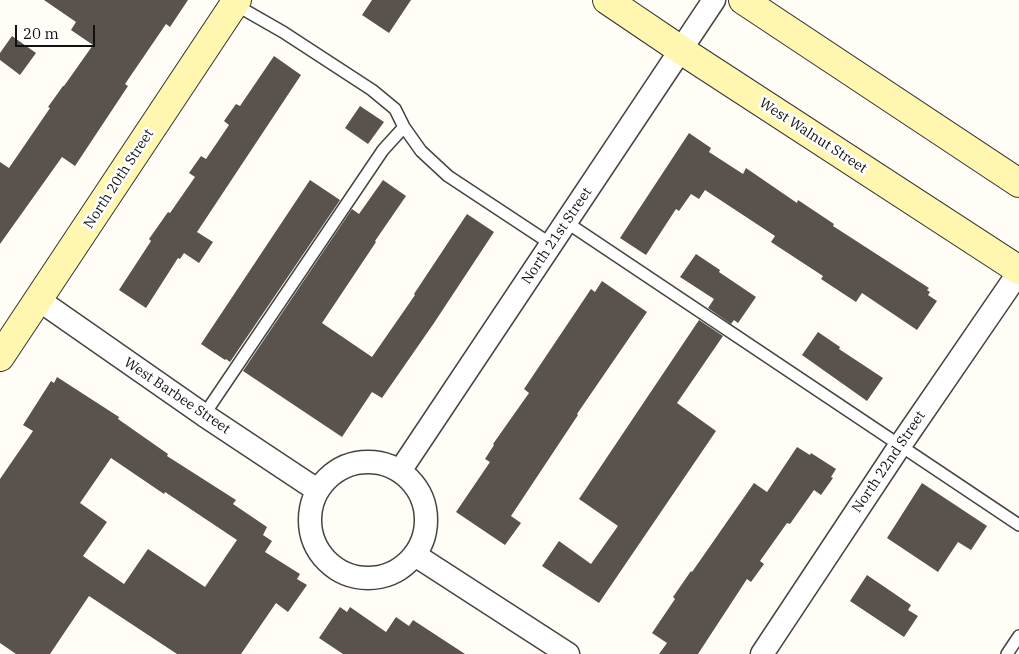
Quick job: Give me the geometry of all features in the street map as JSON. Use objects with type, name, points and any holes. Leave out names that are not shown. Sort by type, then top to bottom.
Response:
[{"type":"main road","name":"West Walnut Street","points":[[607,0],[1019,271]]},
{"type":"main road","points":[[743,0],[1019,183]]},
{"type":"main road","name":"North 20th Street","points":[[0,357],[233,1]]},
{"type":"street","name":"North 21st Street","points":[[400,471],[714,0]]},
{"type":"street","name":"North 22nd Street","points":[[762,654],[899,446],[1019,271]]},
{"type":"street","name":"West Barbee Street","points":[[38,300],[204,415],[317,490]]},
{"type":"street","points":[[373,462],[383,463],[400,471],[414,484],[423,500],[426,519],[424,538],[415,554],[402,567],[387,575],[369,578],[352,576],[335,569],[322,557],[313,542],[309,524],[311,506],[317,490],[329,475],[345,466],[373,462]]},
{"type":"street","points":[[415,554],[568,654]]},
{"type":"lane","points":[[233,1],[372,90],[395,108],[404,128],[421,151],[448,176],[552,244]]},
{"type":"lane","points":[[204,415],[383,150],[404,128]]},
{"type":"lane","points":[[566,222],[1019,525]]},
{"type":"lane","points":[[1007,654],[1019,636]]},
{"type":"building","points":[[44,0],[188,0],[170,27],[166,24],[125,84],[128,86],[75,166],[62,157],[0,244],[0,162],[9,168],[50,108],[48,107],[93,45],[71,30],[76,22]]},
{"type":"building","points":[[372,0],[411,0],[389,33],[362,15]]},
{"type":"building","points":[[12,36],[36,53],[20,75],[0,60],[0,53]]},
{"type":"building","points":[[274,56],[301,75],[197,232],[213,242],[199,263],[184,253],[180,259],[178,258],[146,308],[119,290],[151,241],[149,239],[195,177],[189,173],[201,156],[206,159],[229,125],[224,121],[236,104],[240,106]]},
{"type":"building","points":[[360,106],[384,122],[368,144],[345,128]]},
{"type":"building","points":[[689,133],[711,148],[709,152],[743,174],[746,168],[797,203],[798,200],[834,224],[833,226],[929,288],[927,290],[930,292],[928,295],[937,301],[917,330],[862,293],[856,302],[821,279],[823,276],[771,242],[775,236],[705,190],[699,199],[691,194],[679,211],[676,209],[646,255],[620,238]]},
{"type":"building","points":[[310,180],[340,200],[230,362],[225,360],[201,344]]},
{"type":"building","points":[[383,180],[406,196],[322,323],[372,357],[415,295],[467,214],[494,232],[382,398],[372,392],[342,437],[243,371],[352,209],[359,214]]},
{"type":"building","points":[[696,254],[756,297],[738,323],[734,320],[731,324],[708,308],[714,299],[680,277]]},
{"type":"building","points":[[602,281],[647,312],[577,414],[511,516],[521,523],[505,545],[456,512],[490,462],[485,459],[493,444],[529,393],[524,389],[591,289],[595,292]]},
{"type":"building","points":[[699,320],[723,336],[677,403],[716,431],[599,603],[542,566],[559,541],[591,564],[618,526],[579,499]]},
{"type":"building","points":[[818,332],[840,347],[839,349],[883,378],[867,401],[802,355]]},
{"type":"building","points":[[57,377],[119,417],[118,419],[168,454],[167,456],[236,500],[233,504],[267,527],[263,535],[272,541],[265,552],[300,574],[297,579],[307,585],[288,612],[276,603],[241,654],[177,654],[89,596],[50,654],[16,654],[0,643],[0,479],[33,431],[23,425],[51,381],[54,383]],"holes":[[[111,458],[164,494],[165,492],[237,540],[205,587],[148,549],[124,584],[83,556],[107,522],[80,503]]]},
{"type":"building","points":[[797,447],[810,455],[811,453],[836,469],[831,477],[833,478],[821,495],[814,490],[790,524],[787,523],[760,561],[764,564],[751,582],[747,579],[698,654],[659,654],[667,643],[652,633],[675,599],[673,597],[754,483],[767,492]]},
{"type":"building","points":[[922,483],[987,526],[971,550],[958,542],[938,572],[887,538]]},
{"type":"building","points":[[867,575],[911,605],[908,610],[918,616],[904,637],[850,601]]},
{"type":"building","points":[[340,607],[347,612],[350,607],[386,632],[396,617],[409,626],[413,620],[465,654],[343,654],[319,638]]}]
